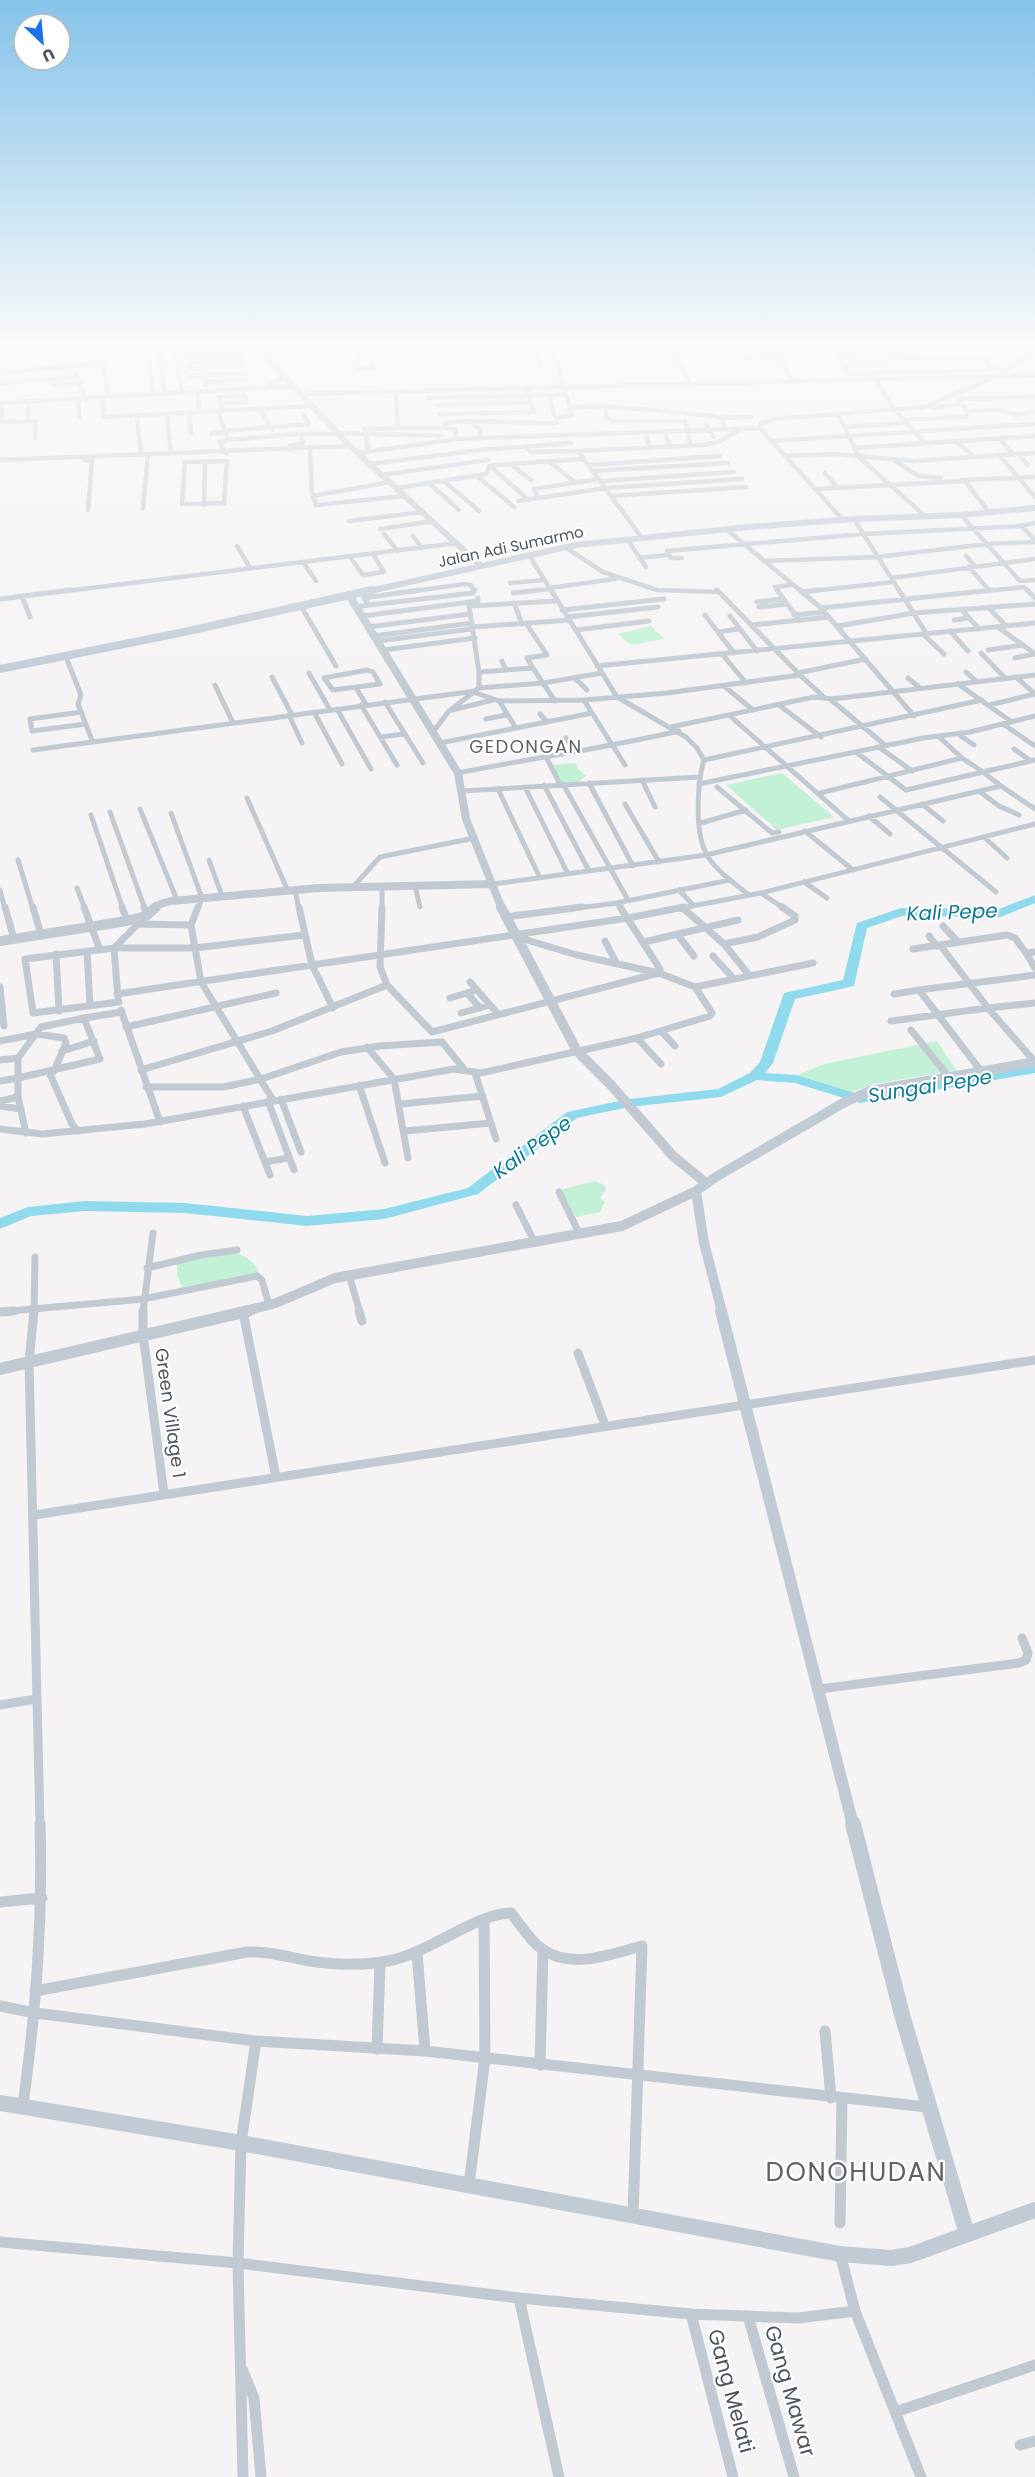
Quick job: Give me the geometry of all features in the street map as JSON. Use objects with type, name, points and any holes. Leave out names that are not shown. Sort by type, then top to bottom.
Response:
[{"type":"main road","name":"Jalan Adi Sumarmo","points":[[0,669],[66,657],[565,547],[641,536],[854,519],[961,515],[1035,508]]},
{"type":"main road","points":[[967,2234],[927,2107],[902,2015],[704,1243],[695,1200],[701,1187],[851,1100],[878,1089],[1035,1062]]},
{"type":"main road","points":[[0,2103],[241,2143],[840,2254],[892,2258],[910,2254],[1035,2210]]},
{"type":"street","points":[[84,458],[84,460],[92,460],[88,510]]},
{"type":"street","points":[[0,460],[92,458]]},
{"type":"street","points":[[143,508],[148,458]]},
{"type":"street","points":[[204,505],[209,458]]},
{"type":"street","points":[[311,458],[313,496],[316,505],[405,496]]},
{"type":"street","points":[[363,458],[482,566]]},
{"type":"street","points":[[392,458],[395,461]]},
{"type":"street","points":[[370,464],[422,458]]},
{"type":"street","points":[[486,458],[529,500]]},
{"type":"street","points":[[589,465],[697,458]]},
{"type":"street","points":[[786,458],[843,520]]},
{"type":"street","points":[[860,458],[926,517]]},
{"type":"street","points":[[864,458],[895,461],[977,458]]},
{"type":"street","points":[[1001,458],[1035,497]]},
{"type":"street","points":[[1019,458],[1028,465]]},
{"type":"street","points":[[382,475],[491,464],[583,459],[641,536]]},
{"type":"street","points":[[208,461],[227,461],[224,502],[204,505],[182,504],[184,463],[208,461]]},
{"type":"street","points":[[895,461],[918,476],[965,481],[989,512]]},
{"type":"street","points":[[550,462],[576,483]]},
{"type":"street","points":[[593,471],[728,463]]},
{"type":"street","points":[[397,488],[487,474],[491,464]]},
{"type":"street","points":[[510,464],[531,480]]},
{"type":"street","points":[[538,498],[533,489],[600,480],[734,472]]},
{"type":"street","points":[[825,473],[838,488]]},
{"type":"street","points":[[477,476],[514,507]]},
{"type":"street","points":[[815,489],[1035,477]]},
{"type":"street","points":[[518,501],[606,488],[742,479]]},
{"type":"street","points":[[444,481],[479,511]]},
{"type":"street","points":[[313,496],[390,482]]},
{"type":"street","points":[[429,483],[459,510]]},
{"type":"street","points":[[611,496],[746,487]]},
{"type":"street","points":[[854,487],[859,494]]},
{"type":"street","points":[[349,521],[423,512]]},
{"type":"street","points":[[961,515],[1035,598]]},
{"type":"street","points":[[380,518],[389,526]]},
{"type":"street","points":[[854,519],[925,634],[944,654]]},
{"type":"street","points":[[399,560],[396,551],[382,532],[433,521]]},
{"type":"street","points":[[668,555],[667,550],[863,534],[1021,526],[1035,523]]},
{"type":"street","points":[[1021,526],[1035,541]]},
{"type":"street","points":[[726,530],[823,610],[852,641],[914,716]]},
{"type":"street","points":[[413,536],[422,548]]},
{"type":"street","points":[[627,539],[646,567]]},
{"type":"street","points":[[764,561],[877,557],[987,544],[1035,541]]},
{"type":"street","points":[[0,599],[457,543]]},
{"type":"street","points":[[237,546],[250,568]]},
{"type":"street","points":[[565,547],[603,572],[658,590],[715,589],[799,674],[912,771]]},
{"type":"street","points":[[350,557],[362,574],[384,571],[373,554]]},
{"type":"street","points":[[529,555],[617,697],[679,731],[697,748],[704,760],[699,781],[700,823],[706,855],[730,880],[749,895]]},
{"type":"street","points":[[639,558],[668,555],[671,558],[682,558]]},
{"type":"street","points":[[966,556],[989,590]]},
{"type":"street","points":[[802,592],[972,566],[1035,560]]},
{"type":"street","points":[[303,562],[316,581]]},
{"type":"street","points":[[513,593],[615,579]]},
{"type":"street","points":[[510,583],[544,580]]},
{"type":"street","points":[[1020,581],[1035,580]]},
{"type":"street","points":[[819,582],[827,598]]},
{"type":"street","points":[[352,595],[364,598],[466,584],[471,585],[475,591],[356,607]]},
{"type":"street","points":[[791,585],[775,586],[799,620]]},
{"type":"street","points":[[794,615],[905,599],[1024,586]]},
{"type":"street","points":[[562,610],[664,598],[658,590]]},
{"type":"street","points":[[0,1369],[269,1305],[296,1296],[330,1280],[349,1275],[535,1243],[631,1223],[701,1187],[617,1091],[577,1051],[505,917],[466,819],[458,773],[356,607],[352,595]]},
{"type":"street","points":[[22,596],[30,617]]},
{"type":"street","points":[[364,598],[369,606]]},
{"type":"street","points":[[362,616],[478,601],[478,598]]},
{"type":"street","points":[[433,732],[448,711],[476,691],[479,672],[470,606],[556,601]]},
{"type":"street","points":[[758,604],[785,602]]},
{"type":"street","points":[[514,603],[524,623],[547,655],[527,658],[555,701]]},
{"type":"street","points":[[838,626],[914,613],[1035,604]]},
{"type":"street","points":[[301,606],[336,666]]},
{"type":"street","points":[[376,639],[472,626],[568,619],[658,607]]},
{"type":"street","points":[[989,608],[1006,626]]},
{"type":"street","points":[[962,610],[979,629]]},
{"type":"street","points":[[368,627],[470,614]]},
{"type":"street","points":[[705,615],[734,653]]},
{"type":"street","points":[[730,616],[757,651]]},
{"type":"street","points":[[752,625],[829,617]]},
{"type":"street","points":[[954,620],[969,618]]},
{"type":"street","points":[[576,630],[649,621]]},
{"type":"street","points":[[597,666],[1035,623]]},
{"type":"street","points":[[998,627],[1032,649],[1035,654],[1015,658]]},
{"type":"street","points":[[718,632],[739,629]]},
{"type":"street","points":[[950,632],[968,651]]},
{"type":"street","points":[[383,650],[474,638]]},
{"type":"street","points":[[988,650],[1023,645]]},
{"type":"street","points":[[981,653],[1005,678]]},
{"type":"street","points":[[722,654],[746,683]]},
{"type":"street","points":[[66,657],[81,696],[78,702],[92,740]]},
{"type":"street","points":[[448,711],[497,701],[584,700],[724,686],[799,674],[866,659]]},
{"type":"street","points":[[502,661],[506,670]]},
{"type":"street","points":[[479,672],[533,668]]},
{"type":"street","points":[[367,670],[373,672],[380,683],[356,688],[333,690],[324,678],[367,670]]},
{"type":"street","points":[[966,672],[976,681]]},
{"type":"street","points":[[309,673],[371,769]]},
{"type":"street","points":[[33,750],[411,698],[543,683],[602,673]]},
{"type":"street","points":[[671,727],[814,697],[827,698],[1035,675]]},
{"type":"street","points":[[272,677],[302,743]]},
{"type":"street","points":[[1016,677],[1035,694]]},
{"type":"street","points":[[575,678],[587,690]]},
{"type":"street","points":[[908,678],[920,688]]},
{"type":"street","points":[[958,684],[1012,722]]},
{"type":"street","points":[[216,685],[233,723]]},
{"type":"street","points":[[724,686],[753,710]]},
{"type":"street","points":[[356,688],[380,737],[397,765]]},
{"type":"street","points":[[476,691],[497,701],[516,728]]},
{"type":"street","points":[[989,705],[1035,694]]},
{"type":"street","points":[[584,700],[625,765]]},
{"type":"street","points":[[704,760],[862,728],[981,700]]},
{"type":"street","points":[[385,702],[423,763]]},
{"type":"street","points":[[779,705],[820,736]]},
{"type":"street","points":[[81,712],[30,719],[32,731],[86,724]]},
{"type":"street","points":[[314,712],[342,764]]},
{"type":"street","points":[[440,743],[592,713]]},
{"type":"street","points":[[540,714],[547,722]]},
{"type":"street","points":[[486,718],[506,715]]},
{"type":"street","points":[[730,716],[820,793],[849,821]]},
{"type":"street","points":[[462,791],[642,780],[699,781],[958,734],[1035,716]]},
{"type":"street","points":[[1003,724],[1035,746]]},
{"type":"street","points":[[458,773],[545,755],[613,746],[679,731]]},
{"type":"street","points":[[380,737],[405,734]]},
{"type":"street","points":[[958,734],[974,745]]},
{"type":"street","points":[[938,736],[962,758],[1035,809]]},
{"type":"street","points":[[566,738],[574,751]]},
{"type":"street","points":[[1014,749],[1033,761]]},
{"type":"street","points":[[856,752],[906,790],[1033,761]]},
{"type":"street","points":[[545,755],[628,900]]},
{"type":"street","points":[[820,793],[962,758]]},
{"type":"street","points":[[642,780],[655,807]]},
{"type":"street","points":[[589,783],[633,866]]},
{"type":"street","points":[[544,786],[589,871]]},
{"type":"street","points":[[160,1122],[146,1087],[118,998],[114,948],[160,904],[177,900],[291,890],[493,884],[633,866],[706,855],[1001,786]]},
{"type":"street","points":[[525,787],[568,874]]},
{"type":"street","points":[[717,787],[772,833],[779,832]]},
{"type":"street","points":[[498,789],[540,878]]},
{"type":"street","points":[[980,791],[999,806],[1019,815]]},
{"type":"street","points":[[880,797],[996,892]]},
{"type":"street","points":[[247,798],[291,890],[312,965],[333,1008]]},
{"type":"street","points":[[625,804],[659,862]]},
{"type":"street","points":[[922,804],[943,821]]},
{"type":"street","points":[[140,809],[177,900]]},
{"type":"street","points":[[700,823],[746,810]]},
{"type":"street","points":[[110,812],[146,915]]},
{"type":"street","points":[[171,813],[202,898],[191,925],[201,982],[274,1100],[301,1152]]},
{"type":"street","points":[[91,815],[127,921]]},
{"type":"street","points":[[869,816],[890,834]]},
{"type":"street","points":[[304,935],[194,948],[114,948],[30,957],[25,961],[33,1013],[90,1006],[118,998],[201,982],[516,936],[684,908],[761,893],[1035,824]]},
{"type":"street","points":[[805,831],[853,870]]},
{"type":"street","points":[[353,887],[380,857],[475,838]]},
{"type":"street","points":[[985,838],[1006,858]]},
{"type":"street","points":[[18,860],[41,935]]},
{"type":"street","points":[[209,860],[222,896]]},
{"type":"street","points":[[505,917],[617,903],[730,880]]},
{"type":"street","points":[[804,882],[827,898]]},
{"type":"street","points":[[415,886],[420,907]]},
{"type":"street","points":[[382,887],[380,967],[387,985],[442,1042],[464,1069]]},
{"type":"street","points":[[77,888],[100,950]]},
{"type":"street","points":[[0,890],[14,939]]},
{"type":"street","points":[[679,890],[694,906]]},
{"type":"street","points":[[724,944],[758,937],[795,920],[795,916],[761,893]]},
{"type":"street","points":[[617,903],[644,942],[660,969],[659,973]]},
{"type":"street","points":[[684,908],[724,944],[749,975]]},
{"type":"street","points":[[0,941],[92,928],[146,915]]},
{"type":"street","points":[[644,942],[738,920]]},
{"type":"street","points":[[137,924],[191,925]]},
{"type":"street","points":[[943,926],[958,942]]},
{"type":"street","points":[[677,934],[694,956]]},
{"type":"street","points":[[913,949],[1007,935],[1015,938],[1035,968]]},
{"type":"street","points":[[516,936],[617,964],[659,973],[695,987],[813,963]]},
{"type":"street","points":[[929,936],[1035,1062]]},
{"type":"street","points":[[605,941],[617,964]]},
{"type":"street","points":[[87,951],[90,1006]]},
{"type":"street","points":[[1026,952],[1035,952]]},
{"type":"street","points":[[56,954],[59,1011]]},
{"type":"street","points":[[713,957],[734,979]]},
{"type":"street","points":[[432,1032],[659,973]]},
{"type":"street","points":[[894,994],[1035,975]]},
{"type":"street","points":[[470,982],[498,1014]]},
{"type":"street","points":[[141,1070],[238,1042],[333,1008],[387,985]]},
{"type":"street","points":[[0,987],[4,1026]]},
{"type":"street","points":[[0,1129],[26,1133],[78,1131],[160,1122],[394,1079],[464,1069],[475,1073],[637,1038],[710,1016],[712,1013],[695,987]]},
{"type":"street","points":[[450,998],[477,990]]},
{"type":"street","points":[[919,990],[981,1071]]},
{"type":"street","points":[[126,1027],[276,993]]},
{"type":"street","points":[[467,993],[480,1008]]},
{"type":"street","points":[[891,1021],[1035,1003]]},
{"type":"street","points":[[461,1013],[490,1005]]},
{"type":"street","points":[[26,1133],[18,1097],[18,1058],[36,1034],[44,1024],[122,1012]]},
{"type":"street","points":[[0,1081],[100,1059],[84,1018]]},
{"type":"street","points":[[911,1030],[948,1076]]},
{"type":"street","points":[[661,1031],[675,1046]]},
{"type":"street","points":[[0,1041],[36,1034],[64,1038],[66,1043],[52,1071],[72,1124],[78,1131]]},
{"type":"street","points":[[637,1038],[660,1064]]},
{"type":"street","points":[[62,1051],[94,1041]]},
{"type":"street","points":[[146,1087],[209,1088],[261,1079],[326,1056],[367,1047],[442,1042]]},
{"type":"street","points":[[367,1047],[394,1079],[408,1158]]},
{"type":"street","points":[[0,1060],[18,1058]]},
{"type":"street","points":[[475,1073],[496,1139]]},
{"type":"street","points":[[359,1085],[385,1163]]},
{"type":"street","points":[[400,1104],[483,1096]]},
{"type":"street","points":[[0,1101],[18,1097]]},
{"type":"street","points":[[274,1100],[294,1170]]},
{"type":"street","points":[[0,1106],[21,1110]]},
{"type":"street","points":[[243,1106],[270,1175]]},
{"type":"street","points":[[405,1131],[491,1123]]},
{"type":"street","points":[[265,1162],[290,1158]]},
{"type":"street","points":[[559,1192],[580,1234]]},
{"type":"street","points":[[516,1205],[535,1243]]},
{"type":"street","name":"Green Village 1","points":[[153,1233],[143,1299],[143,1335],[164,1494]]},
{"type":"street","points":[[147,1268],[201,1255],[237,1250]]},
{"type":"street","points":[[23,2105],[34,2013],[42,1898],[29,1362],[34,1309],[35,1257]]},
{"type":"street","points":[[349,1275],[362,1321]]},
{"type":"street","points":[[0,1312],[143,1299],[256,1276],[262,1280],[269,1305]]},
{"type":"street","points":[[243,1312],[276,1477]]},
{"type":"street","points":[[578,1353],[605,1425]]},
{"type":"street","points":[[34,1515],[1035,1360]]},
{"type":"street","points":[[819,1689],[1019,1663],[1026,1660],[1028,1653],[1022,1638]]},
{"type":"street","points":[[0,1705],[36,1699]]},
{"type":"street","points":[[0,1902],[42,1898]]},
{"type":"street","points":[[35,1991],[260,1950],[323,1963],[380,1964],[417,1953],[495,1914],[511,1913],[543,1950],[562,1958],[581,1959],[642,1946],[633,2216]]},
{"type":"street","points":[[469,2186],[485,2058],[484,1920]]},
{"type":"street","points":[[540,2065],[543,1950]]},
{"type":"street","points":[[417,1953],[425,2051]]},
{"type":"street","points":[[377,2049],[380,1964]]},
{"type":"street","points":[[0,2006],[34,2013],[256,2041],[425,2051],[836,2099],[927,2107]]},
{"type":"street","points":[[825,2031],[836,2099],[840,2223]]},
{"type":"street","points":[[243,2474],[238,2263],[241,2143],[256,2041]]},
{"type":"street","points":[[0,2242],[238,2263],[519,2298],[691,2314],[798,2318],[855,2311]]},
{"type":"street","points":[[840,2254],[855,2311],[921,2477]]},
{"type":"street","points":[[519,2298],[559,2477]]},
{"type":"street","name":"Gang Melati","points":[[691,2314],[733,2477]]},
{"type":"street","name":"Gang Mawar","points":[[748,2316],[794,2477]]},
{"type":"street","points":[[240,2365],[254,2398],[261,2477]]},
{"type":"street","points":[[895,2412],[1035,2365]]},
{"type":"street","points":[[1020,2445],[1035,2441]]},
{"type":"green space","points":[[651,626],[664,639],[631,645],[618,634]]},
{"type":"green space","points":[[574,763],[586,776],[578,782],[561,783],[552,765]]},
{"type":"green space","points":[[782,773],[834,817],[777,830],[726,785]]},
{"type":"green space","points":[[937,1041],[956,1070],[873,1084],[849,1093],[793,1077],[824,1064]]},
{"type":"green space","points":[[594,1181],[605,1185],[605,1191],[600,1198],[605,1202],[600,1212],[576,1217],[561,1190]]},
{"type":"green space","points":[[234,1252],[250,1260],[259,1273],[183,1289],[177,1276],[177,1264],[187,1259]]},
{"type":"waterway","name":"Kali Pepe","points":[[755,1076],[766,1063],[789,996],[849,983],[861,926],[901,912],[1001,913],[1035,899]]},
{"type":"waterway","name":"Sungai Pepe","points":[[755,1076],[796,1079],[860,1099],[1035,1069]]},
{"type":"waterway","name":"Kali Pepe","points":[[0,1224],[28,1212],[85,1206],[185,1208],[307,1221],[384,1214],[473,1191],[572,1115],[629,1103],[721,1093],[755,1076]]},
{"type":"district","name":"GEDONGAN","points":[[526,747]]},
{"type":"district","name":"DONOHUDAN","points":[[856,2172]]}]
